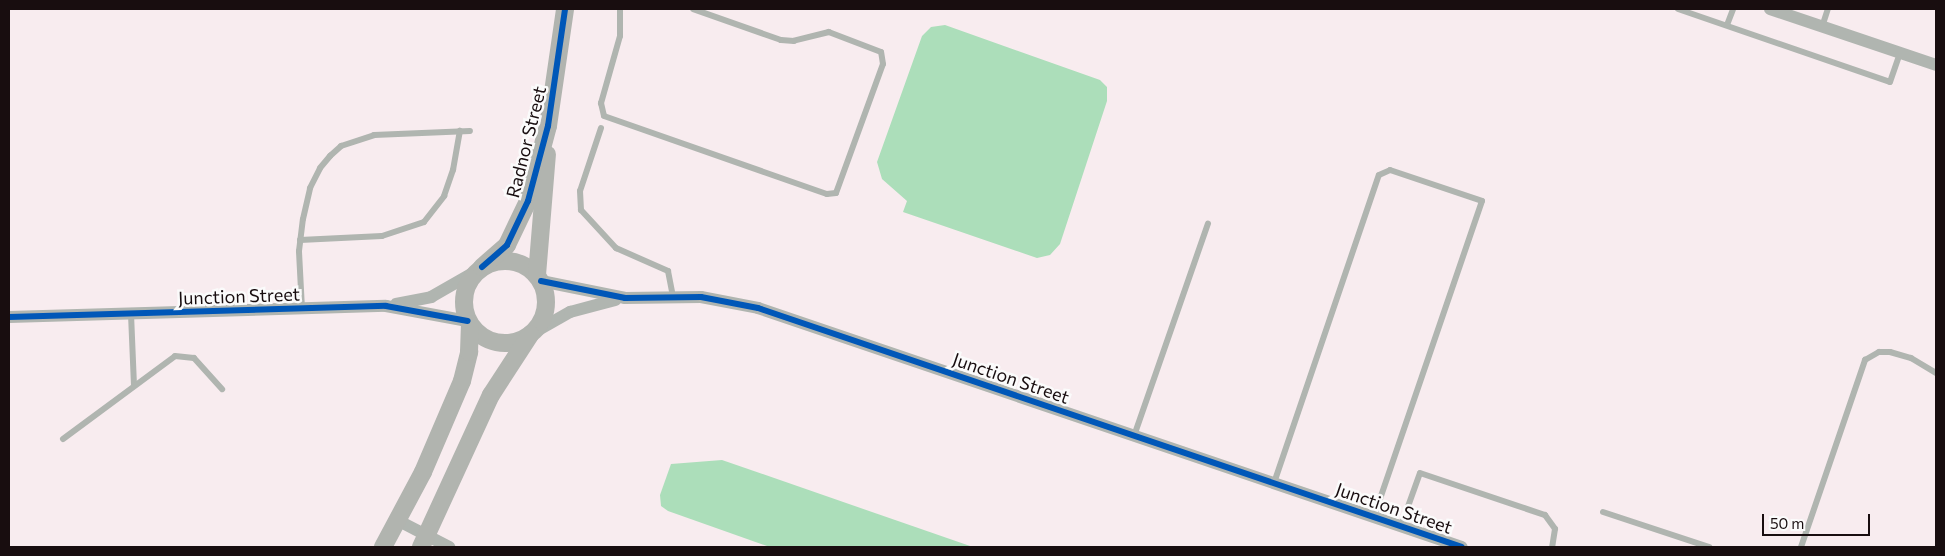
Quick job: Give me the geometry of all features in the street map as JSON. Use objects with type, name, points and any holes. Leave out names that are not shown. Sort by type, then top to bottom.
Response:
[{"type":"street","name":"Radnor Street","points":[[480,268],[499,254],[516,230],[528,201],[548,126],[566,9]]},
{"type":"street","points":[[1770,9],[1936,65]]},
{"type":"street","name":"Radnor Street","points":[[539,278],[547,185],[548,126]]},
{"type":"street","points":[[383,547],[423,472],[462,381],[468,358],[469,322],[464,294],[469,280],[480,268],[500,260],[511,260],[529,268],[539,278],[546,306],[541,322],[491,394],[424,542]]},
{"type":"street","name":"Junction Street","points":[[9,318],[386,306],[431,297],[480,268]]},
{"type":"street","name":"Junction Street","points":[[539,278],[625,298]]},
{"type":"street","name":"Junction Street","points":[[531,334],[570,312],[625,298],[673,296],[715,298],[758,308],[1402,526],[1455,546]]},
{"type":"street","name":"Junction Street","points":[[386,306],[469,322]]},
{"type":"street","points":[[469,322],[477,333],[498,343],[520,341],[531,334]]},
{"type":"street","points":[[397,520],[424,542],[449,547]]},
{"type":"lane","points":[[620,9],[620,36],[601,102],[604,116],[827,194],[836,193],[883,64],[881,52],[829,32],[794,41],[781,40],[693,9]]},
{"type":"lane","points":[[1678,9],[1890,82],[1900,53]]},
{"type":"lane","points":[[1727,26],[1733,9]]},
{"type":"lane","points":[[1822,27],[1828,9]]},
{"type":"lane","points":[[601,128],[580,191],[581,210],[616,248],[668,271],[673,296]]},
{"type":"lane","points":[[300,240],[382,236],[424,222],[444,196],[453,170],[460,131]]},
{"type":"lane","points":[[302,309],[300,240],[310,188],[320,168],[341,146],[374,135],[470,131]]},
{"type":"lane","points":[[1274,483],[1380,175],[1390,170],[1482,201],[1374,517]]},
{"type":"lane","points":[[1134,436],[1208,223]]},
{"type":"lane","points":[[131,314],[134,385]]},
{"type":"lane","points":[[1801,547],[1865,360],[1879,352],[1890,352],[1911,358],[1936,373]]},
{"type":"lane","points":[[62,439],[170,358],[180,356],[200,362],[222,389]]},
{"type":"lane","points":[[1402,526],[1420,473],[1545,514],[1555,529],[1552,547]]},
{"type":"lane","points":[[1603,512],[1709,547]]},
{"type":"shaded area","points":[[945,25],[1100,80],[1107,87],[1107,101],[1060,244],[1050,255],[1037,258],[903,212],[907,201],[882,179],[877,162],[922,36],[931,27]]},
{"type":"shaded area","points":[[722,460],[973,547],[770,547],[668,511],[661,506],[660,495],[671,464]]},
{"type":"cycle path","points":[[482,267],[507,245],[528,201],[548,126],[565,9]]},
{"type":"cycle path","points":[[541,281],[625,298],[701,297],[758,308],[1462,547]]},
{"type":"cycle path","points":[[9,317],[386,306],[468,321]]}]
